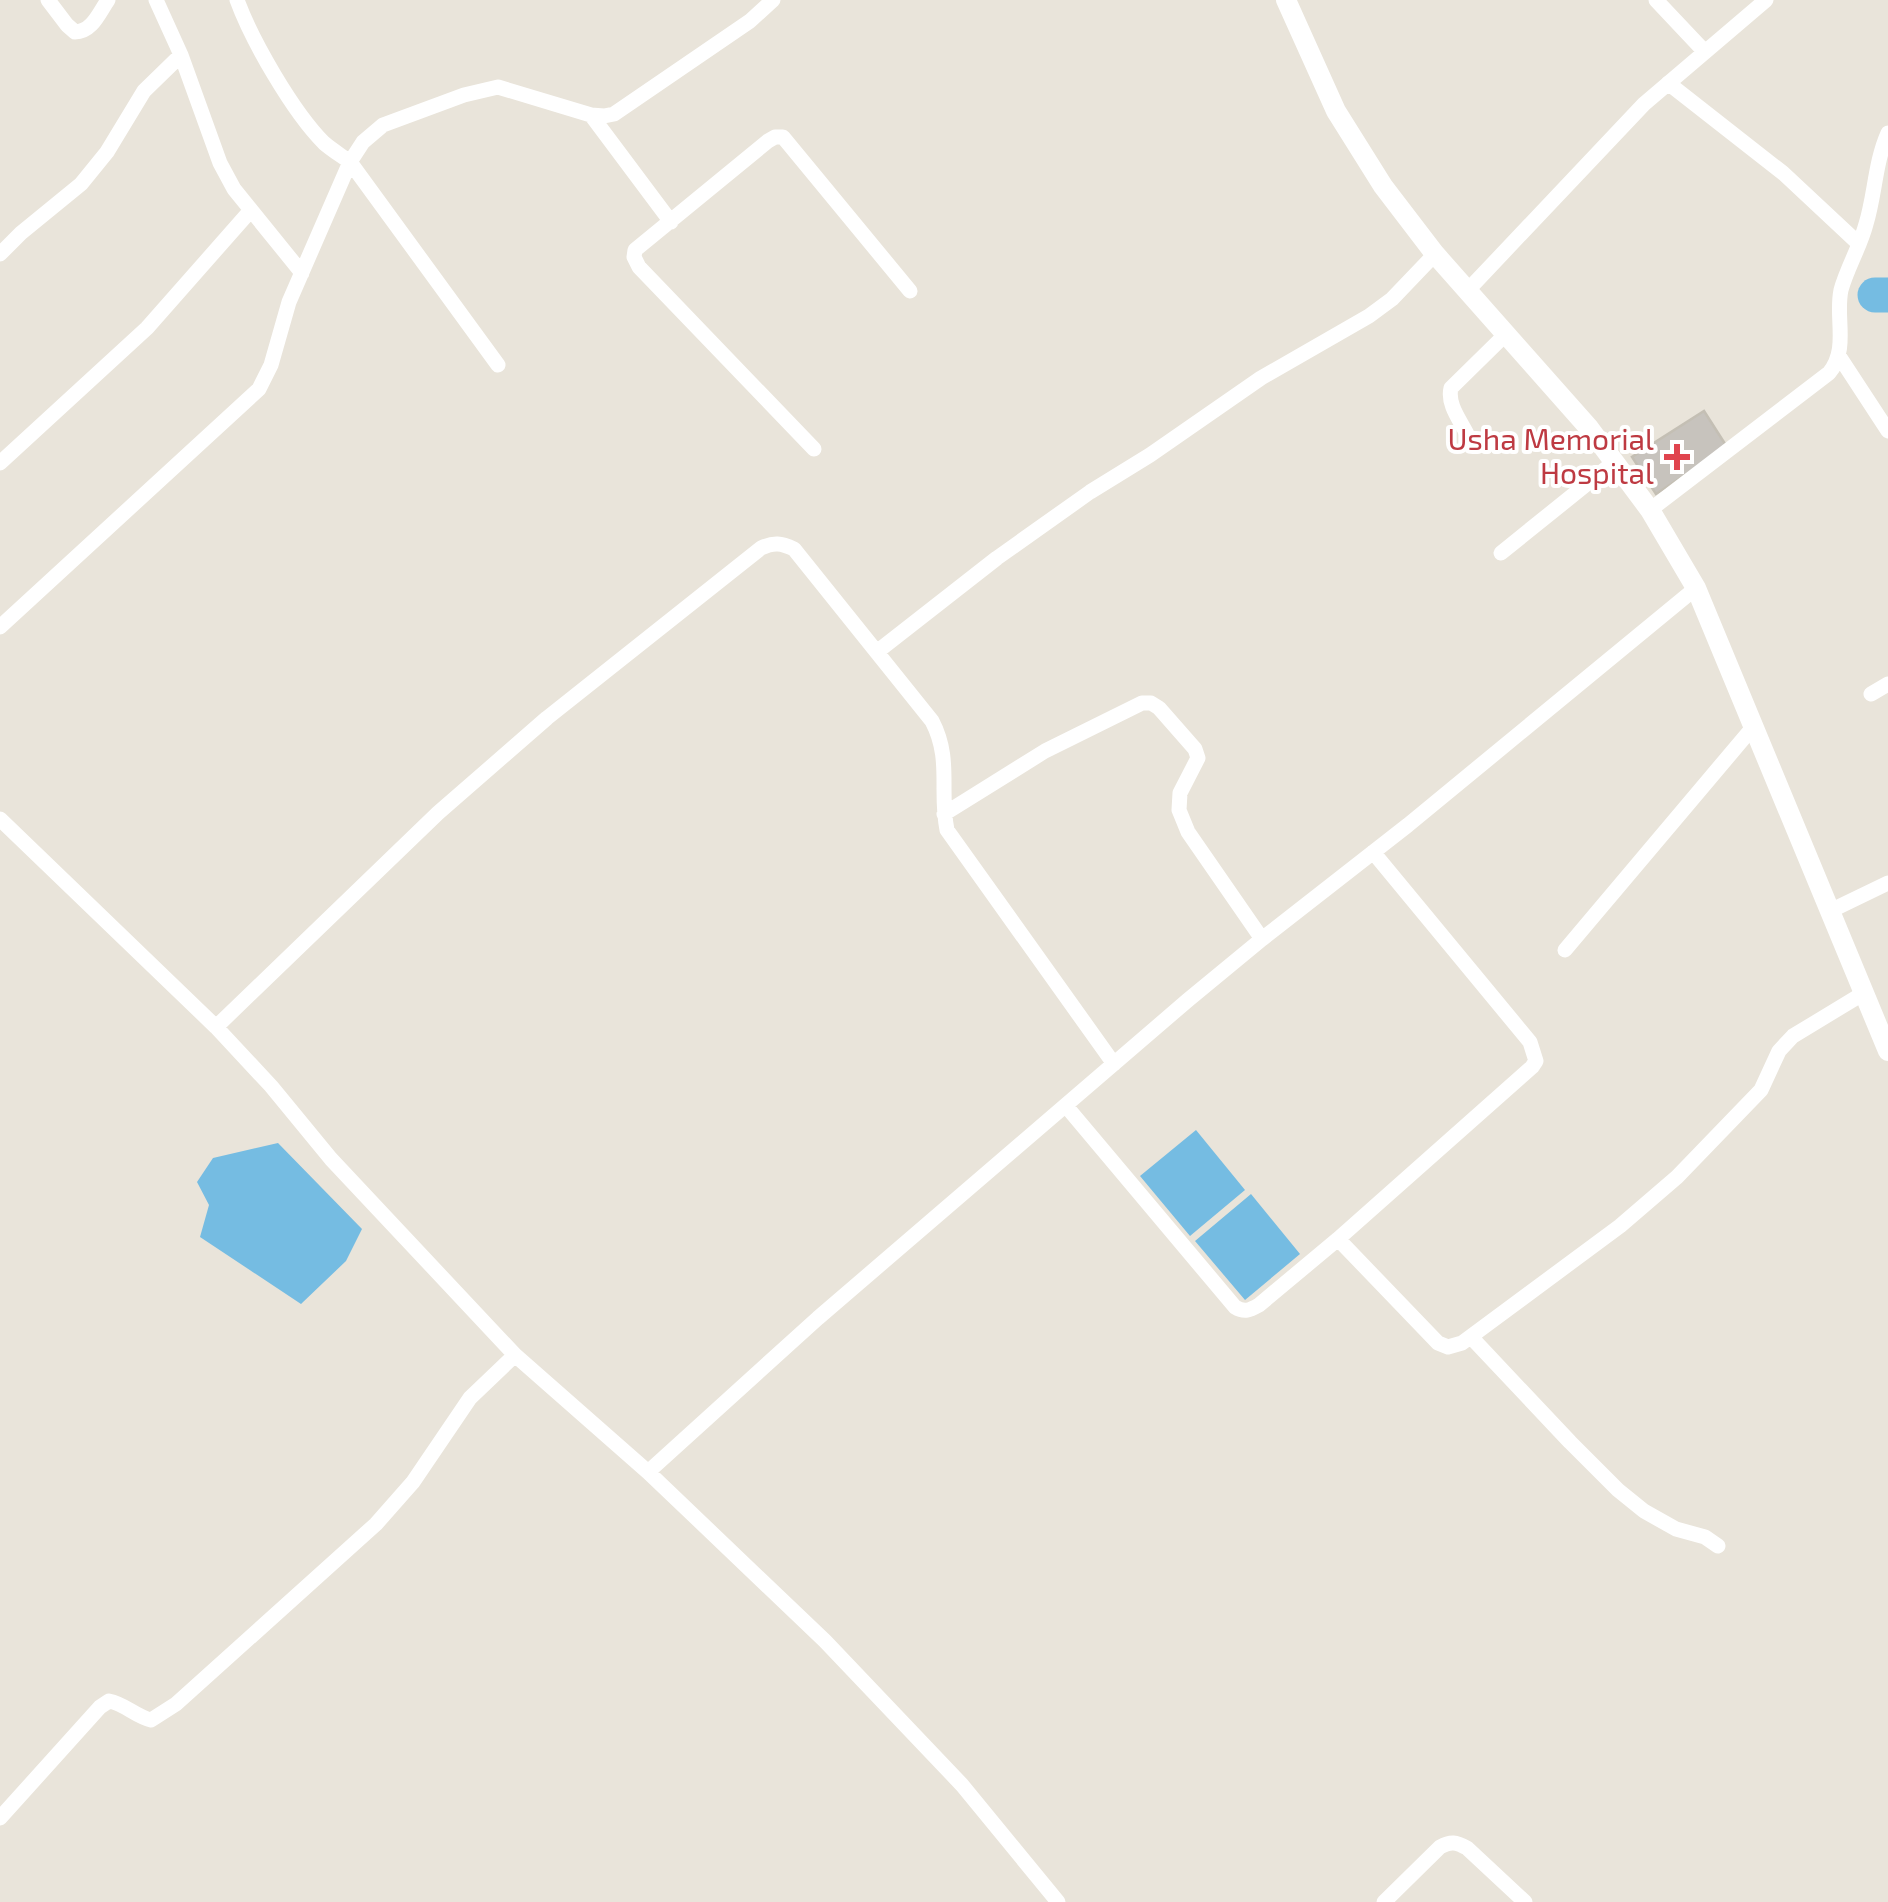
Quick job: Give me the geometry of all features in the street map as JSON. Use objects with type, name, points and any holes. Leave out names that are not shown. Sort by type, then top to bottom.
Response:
[{"type":"street","points":[[48,0],[75,32],[89,27],[108,0]]},
{"type":"street","points":[[156,0],[181,54],[220,164],[234,188],[302,273]]},
{"type":"street","points":[[237,0],[269,65],[305,120],[326,144],[350,162],[498,366]]},
{"type":"street","points":[[0,627],[259,389],[302,273],[350,162],[363,142],[382,126],[464,95],[498,87],[591,115],[614,114],[750,21],[773,0]]},
{"type":"street","points":[[1286,0],[1336,111],[1383,186],[1435,254],[1589,428],[1650,510],[1696,588],[1888,1051]]},
{"type":"street","points":[[1656,0],[1705,52]]},
{"type":"street","points":[[1468,290],[1644,104],[1766,0]]},
{"type":"street","points":[[0,254],[81,184],[107,152],[144,91],[181,54]]},
{"type":"street","points":[[1668,83],[1783,173],[1859,244]]},
{"type":"street","points":[[591,115],[671,222]]},
{"type":"street","points":[[1650,510],[1835,366],[1839,356],[1841,290],[1882,176],[1888,133]]},
{"type":"street","points":[[814,449],[640,266],[634,257],[636,250],[768,141],[784,137],[910,291]]},
{"type":"street","points":[[0,463],[147,328],[252,210]]},
{"type":"street","points":[[878,651],[1090,492],[1261,378],[1370,316],[1435,254]]},
{"type":"street","points":[[1468,434],[1452,405],[1451,388],[1506,333]]},
{"type":"street","points":[[1839,356],[1888,431]]},
{"type":"street","points":[[1501,553],[1614,462]]},
{"type":"street","points":[[216,1027],[438,813],[548,718],[772,543],[794,549],[932,721],[944,757],[947,830],[1114,1064]]},
{"type":"street","points":[[648,1472],[818,1318],[1262,938],[1696,588]]},
{"type":"street","points":[[1871,694],[1888,684]]},
{"type":"street","points":[[944,814],[1045,752],[1142,703],[1152,703],[1196,749],[1198,758],[1180,793],[1179,810],[1188,832],[1262,938]]},
{"type":"street","points":[[1565,950],[1754,726]]},
{"type":"street","points":[[0,819],[216,1027],[330,1159],[515,1355],[648,1472],[839,1655],[962,1785],[1058,1902]]},
{"type":"street","points":[[1066,1106],[1235,1308],[1250,1310],[1260,1305],[1536,1061],[1530,1042],[1373,852]]},
{"type":"street","points":[[1830,911],[1888,882]]},
{"type":"street","points":[[1338,1239],[1438,1343],[1454,1347],[1620,1226],[1677,1177],[1762,1090],[1779,1051],[1793,1036],[1864,993]]},
{"type":"street","points":[[1471,1337],[1618,1490],[1676,1529],[1718,1546]]},
{"type":"street","points":[[0,1818],[100,1706],[109,1701],[150,1720],[160,1716],[376,1524],[413,1482],[470,1398],[515,1355]]},
{"type":"street","points":[[1384,1902],[1448,1842],[1467,1848],[1525,1902]]},
{"type":"water","points":[[1196,1130],[1245,1190],[1190,1236],[1140,1176]]},
{"type":"water","points":[[278,1143],[362,1229],[346,1261],[301,1304],[200,1237],[209,1205],[197,1182],[213,1158]]},
{"type":"water","points":[[1251,1194],[1300,1254],[1245,1300],[1195,1241]]},
{"type":"building","points":[[1704,411],[1727,447],[1656,494],[1632,457]]},
{"type":"waterway","points":[[1875,295],[1888,295]]},
{"type":"place","name":"Usha Memorial Hospital","points":[[1677,457]]}]
